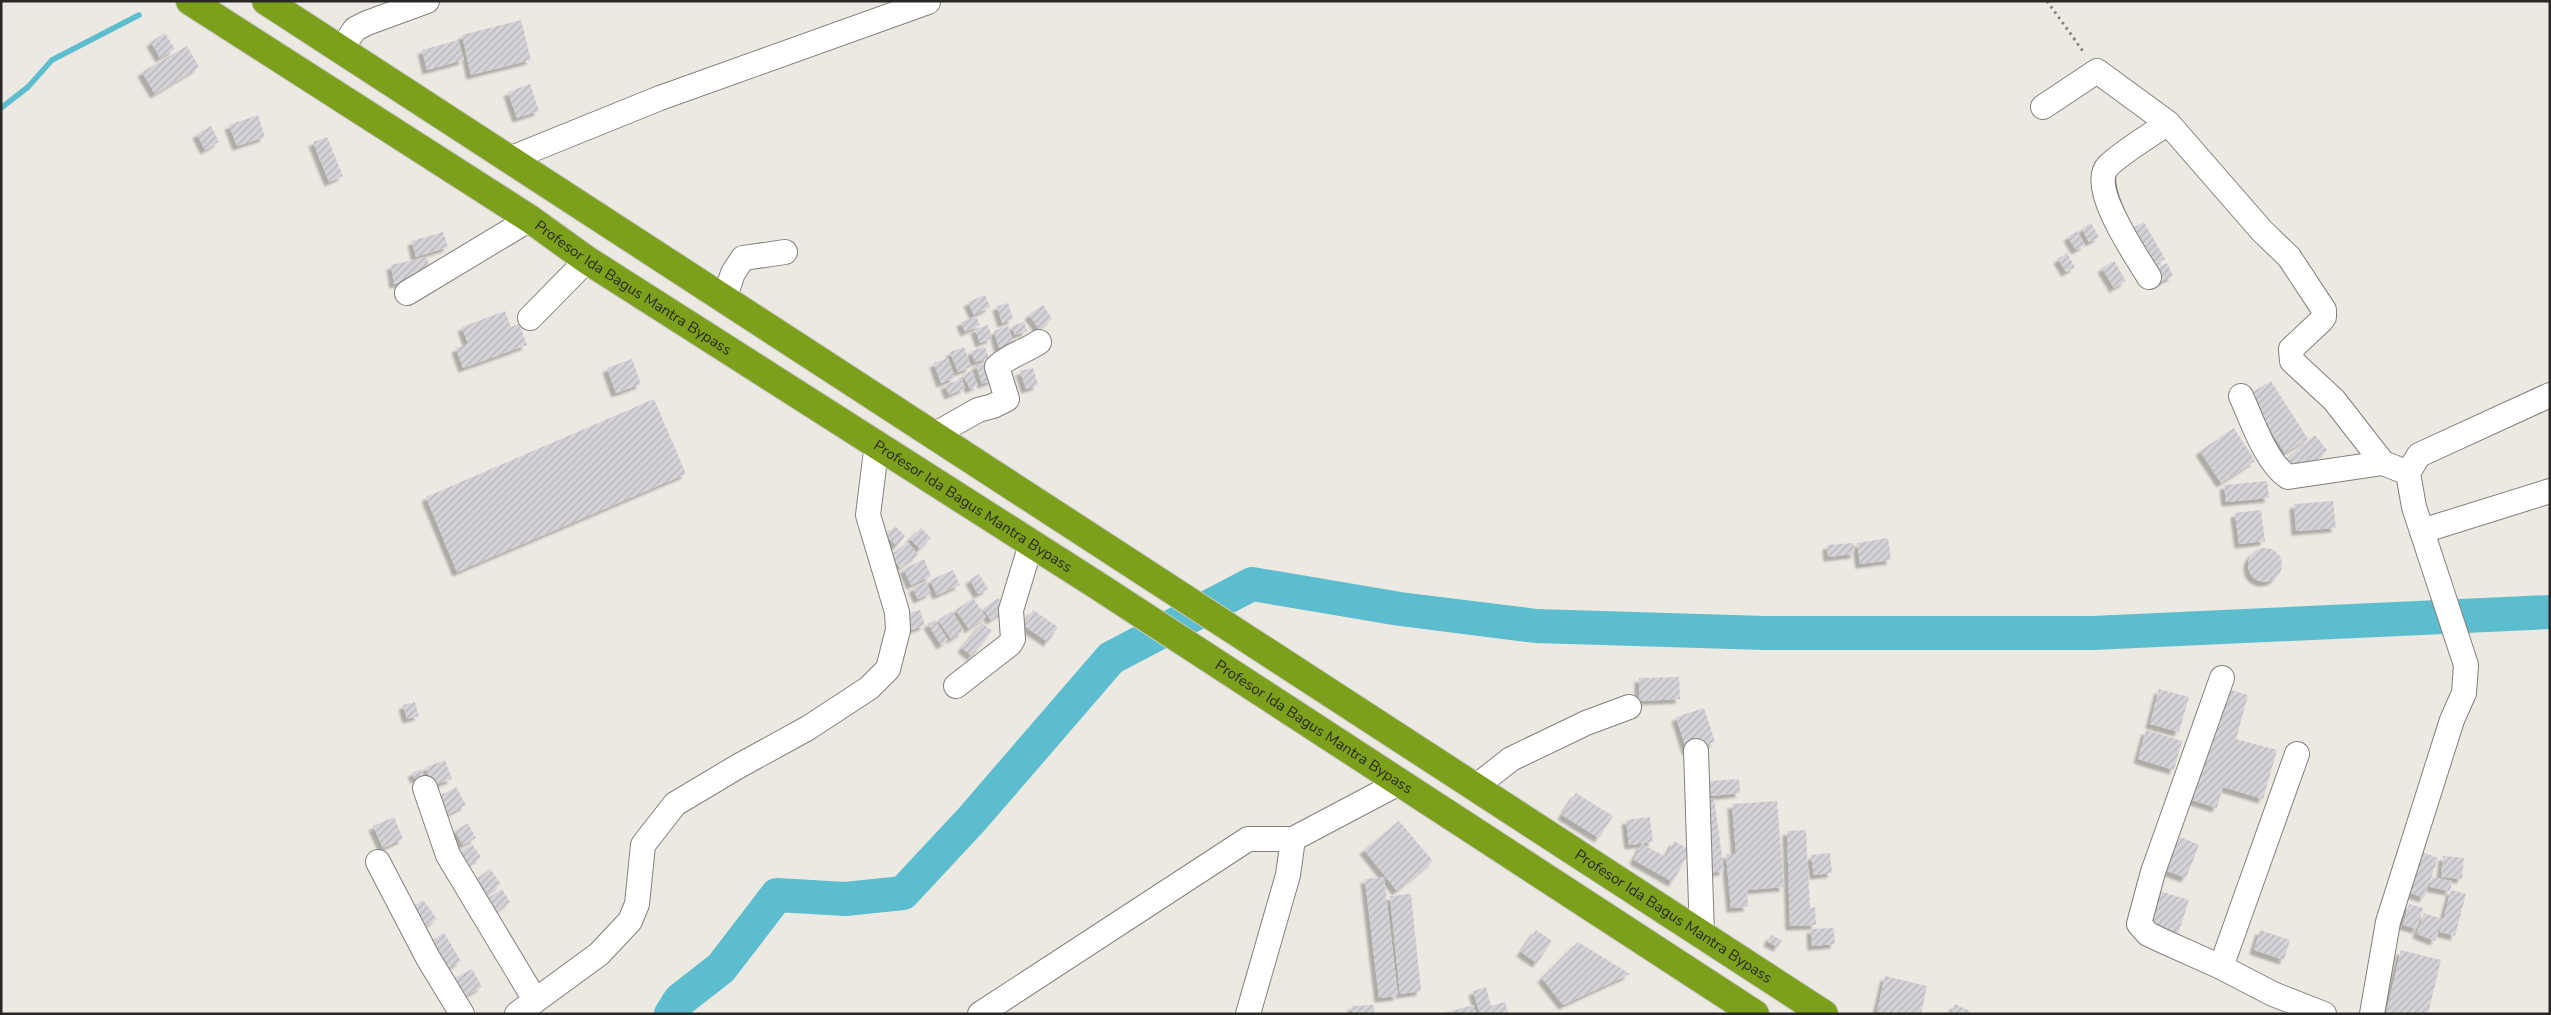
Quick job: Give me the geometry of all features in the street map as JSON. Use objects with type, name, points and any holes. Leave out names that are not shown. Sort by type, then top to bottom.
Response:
[{"type":"highway","name":"Profesor Ida Bagus Mantra Bypass","points":[[190,1],[530,219],[587,260],[877,443],[1095,584],[1755,1014]]},
{"type":"highway","name":"Profesor Ida Bagus Mantra Bypass","points":[[266,1],[1824,1014]]},
{"type":"street","points":[[340,50],[355,29],[367,22],[427,1]]},
{"type":"street","points":[[509,159],[660,98],[928,2]]},
{"type":"street","points":[[2043,107],[2097,71],[2168,123],[2262,231],[2289,257],[2319,300],[2324,317],[2291,350],[2292,361],[2334,400],[2383,463]]},
{"type":"street","points":[[2149,277],[2108,204],[2102,182],[2107,167],[2168,123]]},
{"type":"street","points":[[407,293],[530,219]]},
{"type":"street","points":[[724,300],[733,273],[743,258],[785,252]]},
{"type":"street","points":[[530,318],[587,260]]},
{"type":"street","points":[[934,435],[978,410],[993,406],[1007,399],[997,367],[1007,357],[1024,352],[1039,342]]},
{"type":"street","points":[[2372,1014],[2388,922],[2452,720],[2464,693],[2466,665],[2422,531],[2408,473],[2419,455],[2550,395]]},
{"type":"street","points":[[2241,396],[2267,451],[2279,471],[2288,477],[2383,463],[2408,473]]},
{"type":"street","points":[[425,788],[448,854],[526,1007],[599,954],[630,921],[637,904],[643,845],[675,804],[808,728],[869,688],[888,669],[898,630],[897,612],[868,515],[877,443]]},
{"type":"street","points":[[2422,531],[2550,491]]},
{"type":"street","points":[[956,686],[1010,644],[1013,639],[1011,610],[1031,544]]},
{"type":"street","points":[[2222,678],[2153,872],[2139,924],[2148,934],[2221,967],[2273,994],[2324,1014]]},
{"type":"street","points":[[1474,788],[1511,759],[1586,724],[1629,707]]},
{"type":"street","points":[[1696,751],[1702,935]]},
{"type":"street","points":[[2221,967],[2297,754]]},
{"type":"street","points":[[980,1014],[1248,839],[1293,839],[1398,783]]},
{"type":"street","points":[[1248,1014],[1288,875],[1293,839]]},
{"type":"street","points":[[378,862],[428,958],[462,1014]]},
{"type":"path","points":[[2047,1],[2097,71]]},
{"type":"building","points":[[521,20],[531,60],[471,75],[462,35]]},
{"type":"building","points":[[165,33],[175,49],[160,58],[151,42]]},
{"type":"building","points":[[458,40],[464,60],[427,70],[422,50]]},
{"type":"building","points":[[187,46],[199,67],[155,94],[142,72]]},
{"type":"building","points":[[530,84],[539,111],[517,118],[508,92]]},
{"type":"building","points":[[258,115],[265,137],[237,146],[229,125]]},
{"type":"building","points":[[211,126],[219,142],[205,150],[197,134]]},
{"type":"building","points":[[327,137],[343,176],[329,182],[313,142]]},
{"type":"building","points":[[2144,222],[2165,259],[2149,268],[2129,230]]},
{"type":"building","points":[[2091,223],[2099,237],[2089,242],[2082,229]]},
{"type":"building","points":[[2077,231],[2085,245],[2076,250],[2068,237]]},
{"type":"building","points":[[443,232],[448,247],[416,257],[412,241]]},
{"type":"building","points":[[2067,253],[2075,267],[2066,272],[2058,259]]},
{"type":"building","points":[[427,257],[431,277],[394,284],[391,265]]},
{"type":"building","points":[[2114,261],[2126,281],[2114,288],[2102,268]]},
{"type":"building","points":[[2167,263],[2173,276],[2157,284],[2151,271]]},
{"type":"building","points":[[985,295],[990,307],[974,315],[968,302]]},
{"type":"building","points":[[1008,303],[1013,319],[1002,323],[997,306]]},
{"type":"building","points":[[1043,305],[1052,319],[1039,329],[1029,315]]},
{"type":"building","points":[[505,311],[511,327],[519,324],[527,345],[463,368],[456,348],[468,344],[462,327]]},
{"type":"building","points":[[976,316],[980,325],[965,332],[961,322]]},
{"type":"building","points":[[1024,322],[1027,331],[1015,335],[1012,326]]},
{"type":"building","points":[[988,325],[992,338],[980,343],[975,329]]},
{"type":"building","points":[[1008,326],[1014,344],[999,348],[994,331]]},
{"type":"building","points":[[964,347],[971,367],[958,372],[950,352]]},
{"type":"building","points":[[985,347],[989,358],[975,362],[971,351]]},
{"type":"building","points":[[948,358],[955,378],[941,383],[934,363]]},
{"type":"building","points":[[632,359],[641,384],[616,393],[607,368]]},
{"type":"building","points":[[987,361],[993,380],[982,384],[976,365]]},
{"type":"building","points":[[1033,368],[1038,385],[1026,389],[1020,371]]},
{"type":"building","points":[[971,371],[978,385],[970,389],[963,375]]},
{"type":"building","points":[[962,379],[965,388],[949,395],[945,385]]},
{"type":"building","points":[[2271,381],[2308,439],[2285,453],[2248,395]]},
{"type":"building","points":[[654,399],[686,474],[457,572],[426,497]]},
{"type":"building","points":[[2234,428],[2255,461],[2221,483],[2200,451]]},
{"type":"building","points":[[2315,435],[2327,450],[2296,476],[2284,461]]},
{"type":"building","points":[[2267,481],[2269,498],[2226,502],[2224,485]]},
{"type":"building","points":[[2333,501],[2336,528],[2296,531],[2294,504]]},
{"type":"building","points":[[2261,510],[2265,541],[2239,544],[2235,513]]},
{"type":"building","points":[[895,526],[905,536],[897,546],[886,536]]},
{"type":"building","points":[[921,528],[931,538],[920,549],[910,539]]},
{"type":"building","points":[[1888,538],[1891,560],[1860,564],[1857,543]]},
{"type":"building","points":[[908,542],[918,555],[900,568],[891,555]]},
{"type":"building","points":[[1854,543],[1855,554],[1828,557],[1827,545]]},
{"type":"building","points":[[2265,548],[2277,553],[2282,565],[2277,577],[2265,582],[2253,577],[2248,565],[2253,553]]},
{"type":"building","points":[[924,559],[931,576],[911,585],[904,569]]},
{"type":"building","points":[[953,570],[960,585],[937,595],[930,580]]},
{"type":"building","points":[[979,574],[988,589],[978,594],[970,580]]},
{"type":"building","points":[[926,582],[931,593],[918,599],[913,588]]},
{"type":"building","points":[[973,598],[986,617],[969,629],[956,610]]},
{"type":"building","points":[[998,598],[1006,610],[991,620],[983,609]]},
{"type":"building","points":[[920,610],[925,625],[912,630],[907,614]]},
{"type":"building","points":[[1033,610],[1058,627],[1048,642],[1023,625]]},
{"type":"building","points":[[952,611],[964,631],[951,639],[938,620]]},
{"type":"building","points":[[935,620],[948,640],[941,645],[928,624]]},
{"type":"building","points":[[982,623],[992,631],[972,656],[962,648]]},
{"type":"building","points":[[1679,677],[1680,699],[1639,701],[1639,678]]},
{"type":"building","points":[[2219,687],[2248,695],[2236,739],[2277,750],[2263,799],[2223,787],[2217,808],[2189,799]]},
{"type":"building","points":[[2159,689],[2189,697],[2179,732],[2150,724]]},
{"type":"building","points":[[415,702],[419,716],[407,719],[403,705]]},
{"type":"building","points":[[1704,708],[1715,742],[1687,751],[1676,717]]},
{"type":"building","points":[[2146,730],[2182,741],[2174,770],[2138,759]]},
{"type":"building","points":[[445,760],[452,779],[432,786],[426,767]]},
{"type":"building","points":[[420,769],[423,776],[415,779],[412,773]]},
{"type":"building","points":[[1739,779],[1740,793],[1711,796],[1709,781]]},
{"type":"building","points":[[456,787],[466,805],[447,815],[438,797]]},
{"type":"building","points":[[1576,793],[1613,816],[1599,838],[1562,815]]},
{"type":"building","points":[[1714,798],[1724,871],[1709,873],[1699,800]]},
{"type":"building","points":[[1777,801],[1784,887],[1747,890],[1748,907],[1731,908],[1726,854],[1736,854],[1732,804]]},
{"type":"building","points":[[394,817],[403,839],[383,848],[373,826]]},
{"type":"building","points":[[1650,817],[1653,842],[1629,845],[1626,820]]},
{"type":"building","points":[[1399,821],[1433,861],[1397,891],[1364,850]]},
{"type":"building","points":[[468,823],[476,838],[463,845],[455,831]]},
{"type":"building","points":[[1806,830],[1810,908],[1815,907],[1816,925],[1790,926],[1787,831]]},
{"type":"building","points":[[2180,837],[2199,845],[2186,878],[2167,871]]},
{"type":"building","points":[[1674,841],[1690,850],[1673,882],[1634,860],[1642,844],[1666,857]]},
{"type":"building","points":[[472,844],[481,857],[466,867],[458,854]]},
{"type":"building","points":[[2422,852],[2438,858],[2424,898],[2408,892]]},
{"type":"building","points":[[1830,853],[1832,873],[1814,875],[1811,855]]},
{"type":"building","points":[[2443,856],[2464,858],[2462,879],[2441,877]]},
{"type":"building","points":[[490,869],[501,884],[482,898],[471,883]]},
{"type":"building","points":[[1384,877],[1398,996],[1379,998],[1365,879]]},
{"type":"building","points":[[2432,877],[2452,881],[2450,891],[2430,887]]},
{"type":"building","points":[[502,889],[510,902],[494,914],[485,900]]},
{"type":"building","points":[[2156,890],[2189,900],[2178,934],[2145,923]]},
{"type":"building","points":[[2451,890],[2466,894],[2455,936],[2440,932]]},
{"type":"building","points":[[1411,894],[1421,991],[1400,994],[1390,896]]},
{"type":"building","points":[[423,900],[437,919],[420,931],[407,912]]},
{"type":"building","points":[[2409,904],[2423,908],[2417,929],[2403,925]]},
{"type":"building","points":[[2424,913],[2443,919],[2435,941],[2417,934]]},
{"type":"building","points":[[1834,928],[1835,944],[1812,946],[1811,929]]},
{"type":"building","points":[[1536,930],[1552,941],[1537,963],[1521,952]]},
{"type":"building","points":[[2260,930],[2290,940],[2284,960],[2254,950]]},
{"type":"building","points":[[444,933],[461,961],[446,970],[429,942]]},
{"type":"building","points":[[1771,935],[1782,940],[1778,947],[1768,942]]},
{"type":"building","points":[[1578,942],[1630,974],[1563,1005],[1542,978]]},
{"type":"building","points":[[2401,950],[2441,960],[2428,1014],[2386,1014]]},
{"type":"building","points":[[472,969],[482,987],[463,997],[453,979]]},
{"type":"building","points":[[1885,976],[1927,986],[1921,1014],[1887,1014],[1877,1011]]},
{"type":"building","points":[[1486,987],[1491,1006],[1505,1002],[1508,1014],[1480,1014],[1473,991]]},
{"type":"building","points":[[1955,1004],[1970,1011],[1969,1014],[1951,1014]]},
{"type":"building","points":[[1374,1005],[1374,1014],[1353,1014],[1352,1006]]},
{"type":"building","points":[[1474,1005],[1476,1014],[1444,1014],[1444,1013]]},
{"type":"waterway","points":[[1,108],[28,87],[52,60],[139,15]]},
{"type":"waterway","points":[[671,1014],[680,1000],[721,968],[777,895],[845,899],[903,893],[972,819],[1111,658],[1252,584],[1400,609],[1536,626],[1765,633],[2093,633],[2550,612]]}]
